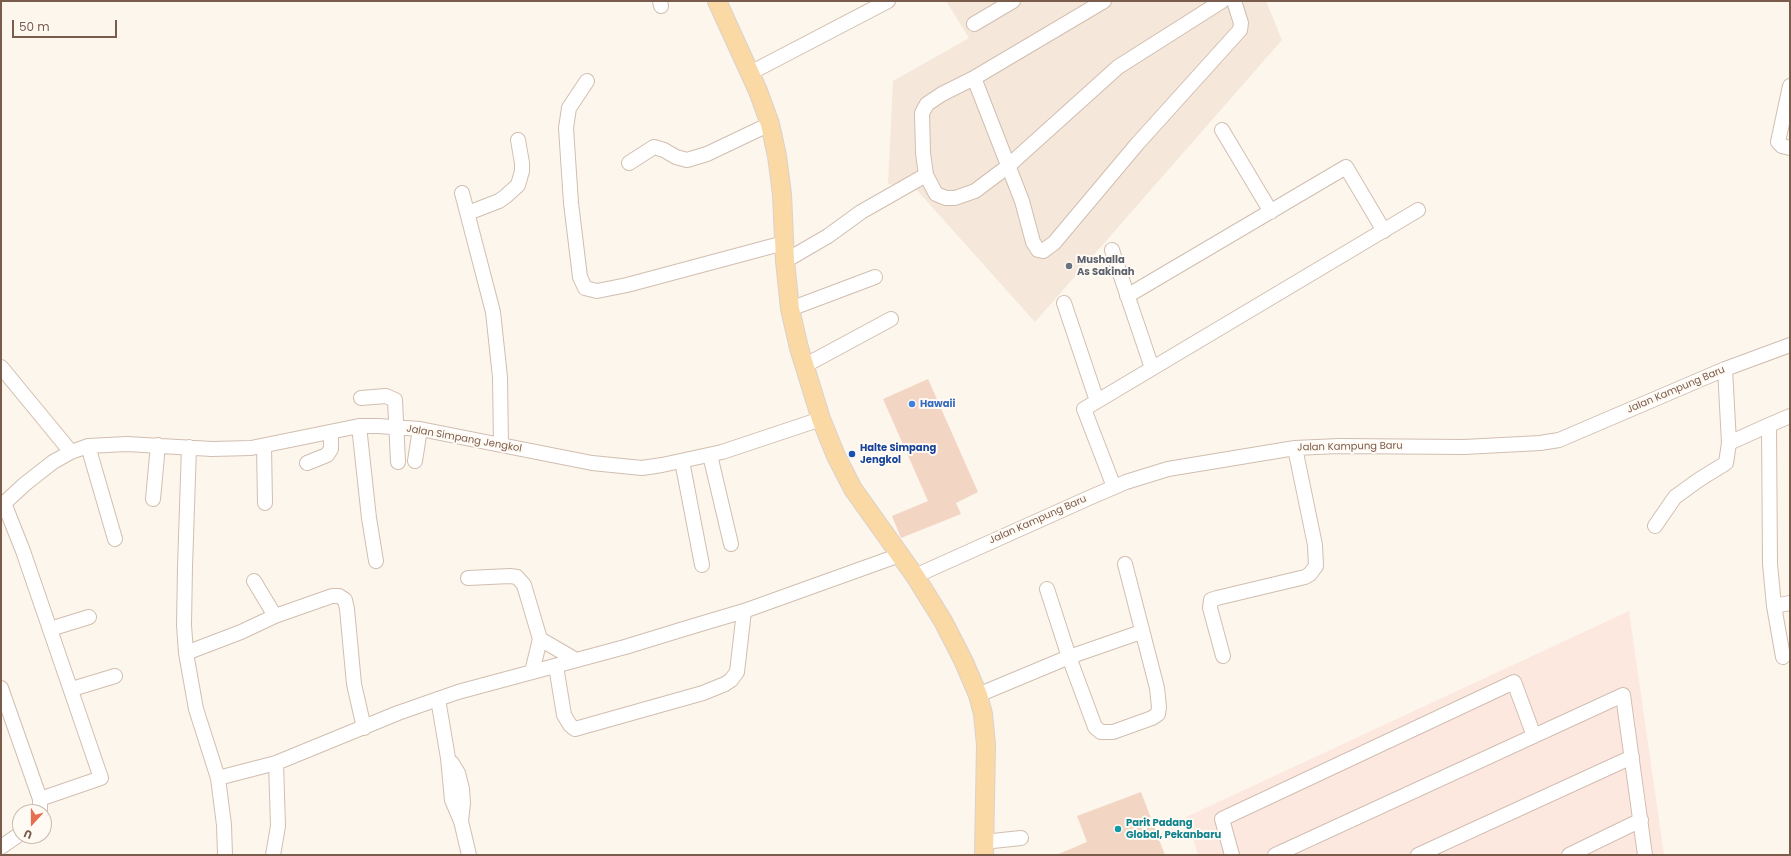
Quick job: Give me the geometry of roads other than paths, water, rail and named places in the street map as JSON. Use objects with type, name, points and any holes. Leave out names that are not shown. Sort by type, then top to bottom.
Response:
[{"type":"main road","points":[[717,1],[750,73],[770,124],[780,176],[790,309],[804,366],[821,419],[836,456],[853,489],[915,576],[955,642],[978,694],[983,714],[986,745],[984,849]]},
{"type":"street","points":[[750,73],[888,1]]},
{"type":"street","points":[[974,24],[1013,1]]},
{"type":"street","points":[[1104,1],[974,78],[942,94],[925,106],[922,113],[922,122],[926,175],[936,194],[946,198],[955,198],[975,191],[1008,167],[1118,67],[1222,1]]},
{"type":"street","points":[[974,78],[1022,201],[1033,242],[1038,250],[1043,251],[1054,243],[1138,143],[1240,30],[1242,23],[1234,1]]},
{"type":"street","points":[[587,81],[569,108],[566,128],[570,203],[580,278],[585,288],[596,291],[785,252],[828,236],[861,212],[926,175]]},
{"type":"street","points":[[1790,86],[1778,142],[1782,146],[1790,148]]},
{"type":"street","points":[[629,163],[654,147],[664,150],[676,157],[687,160],[707,154],[770,124]]},
{"type":"street","points":[[1222,130],[1271,212]]},
{"type":"street","points":[[468,213],[499,200],[518,185],[522,163],[518,140]]},
{"type":"street","points":[[1128,296],[1346,167],[1384,231]]},
{"type":"street","points":[[462,193],[492,312],[500,377],[501,445]]},
{"type":"street","points":[[1114,487],[1084,408],[1418,210]]},
{"type":"street","points":[[1112,250],[1152,368]]},
{"type":"street","points":[[790,309],[875,277]]},
{"type":"street","points":[[1064,303],[1097,401]]},
{"type":"street","points":[[804,366],[891,319]]},
{"type":"street","name":"Jalan Kampung Baru","points":[[915,576],[1114,487],[1143,476],[1168,469],[1295,448],[1339,446],[1464,447],[1553,441],[1566,437],[1725,369],[1790,345]]},
{"type":"street","points":[[1,367],[71,452]]},
{"type":"street","points":[[1656,526],[1675,497],[1726,463],[1729,443],[1725,369]]},
{"type":"street","points":[[362,398],[386,396],[395,400],[398,462]]},
{"type":"street","points":[[1729,443],[1790,416]]},
{"type":"street","name":"Jalan Simpang Jengkol","points":[[2,504],[53,462],[71,452],[88,446],[158,445],[219,449],[264,446],[359,426],[396,427],[420,429],[572,460],[642,468],[662,466],[710,455],[821,419]]},
{"type":"street","points":[[1769,425],[1770,564],[1774,606],[1783,657]]},
{"type":"street","points":[[359,426],[369,518],[376,561]]},
{"type":"street","points":[[415,461],[420,429]]},
{"type":"street","points":[[307,463],[327,455],[331,446],[330,432]]},
{"type":"street","points":[[153,499],[158,445]]},
{"type":"street","points":[[88,446],[115,539]]},
{"type":"street","points":[[264,446],[265,503]]},
{"type":"street","points":[[189,447],[184,625],[186,653],[196,709],[218,778],[224,825],[225,855]]},
{"type":"street","points":[[1223,656],[1210,608],[1211,600],[1305,577],[1310,574],[1316,566],[1315,546],[1295,448]]},
{"type":"street","points":[[710,455],[731,544]]},
{"type":"street","points":[[682,461],[702,565]]},
{"type":"street","points":[[2,504],[23,551],[72,689],[101,778],[44,804]]},
{"type":"street","points":[[218,778],[276,763],[458,692],[625,647],[744,610],[900,555]]},
{"type":"street","points":[[1047,589],[1069,657],[1095,727],[1104,733],[1113,732],[1142,723],[1158,714],[1159,707],[1157,688],[1125,564]]},
{"type":"street","points":[[468,578],[510,576],[519,579],[524,585],[540,639],[532,672]]},
{"type":"street","points":[[254,581],[275,616]]},
{"type":"street","points":[[186,653],[241,632],[275,616],[337,595],[343,598],[346,603],[349,618],[354,684],[364,728]]},
{"type":"street","points":[[1774,606],[1790,603]]},
{"type":"street","points":[[556,666],[564,715],[570,725],[575,729],[703,693],[725,684],[731,680],[737,672],[744,610]]},
{"type":"street","points":[[50,629],[89,617]]},
{"type":"street","points":[[978,694],[1069,657],[1142,632]]},
{"type":"street","points":[[540,639],[576,660]]},
{"type":"street","points":[[72,689],[115,676]]},
{"type":"street","points":[[1232,855],[1222,819],[1514,682],[1534,736]]},
{"type":"street","points":[[1,688],[39,804]]},
{"type":"street","points":[[1275,855],[1623,695],[1646,855]]},
{"type":"street","points":[[438,699],[448,758],[452,800],[461,821],[469,855]]},
{"type":"street","points":[[1418,855],[1632,757]]},
{"type":"street","points":[[273,855],[278,826],[276,763]]},
{"type":"street","points":[[1569,855],[1641,820]]},
{"type":"street","points":[[984,849],[1021,838]]},
{"type":"street","points":[[1,846],[12,839]]},
{"type":"place","name":"Mushalla As Sakinah","points":[[1069,266]]},
{"type":"place","name":"Hawaii","points":[[912,404]]},
{"type":"place","name":"Halte Simpang Jengkol","points":[[852,454]]},
{"type":"place","name":"Parit Padang Global, Pekanbaru","points":[[1118,829]]}]
